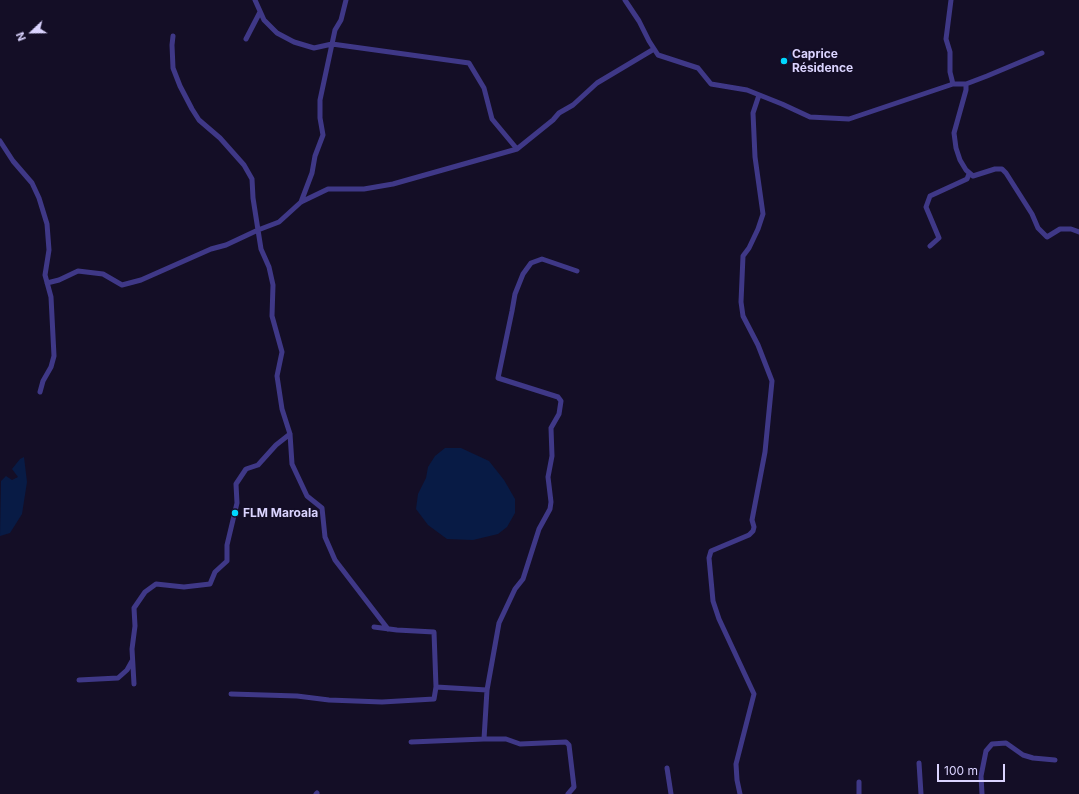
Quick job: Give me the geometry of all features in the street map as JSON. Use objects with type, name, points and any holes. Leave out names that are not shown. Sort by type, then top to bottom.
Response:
[{"type":"street","points":[[255,0],[264,20],[277,33],[294,42],[314,48],[332,44],[469,63],[484,88],[492,119],[517,148]]},
{"type":"street","points":[[301,202],[312,173],[315,156],[323,135],[320,100],[335,30],[341,20],[346,0]]},
{"type":"street","points":[[625,0],[639,21],[658,55],[698,68],[711,84],[747,90],[810,117],[849,119],[953,84],[966,84],[1042,52]]},
{"type":"street","points":[[951,0],[946,39],[950,52],[950,72],[953,84]]},
{"type":"street","points":[[246,39],[260,12]]},
{"type":"street","points":[[173,36],[173,68],[180,86],[192,109],[199,120],[220,138],[244,166],[252,179],[253,198],[261,249],[269,267],[273,285],[272,316],[282,352],[277,376],[282,409],[290,434],[292,464],[307,496],[322,508],[325,537],[335,560],[388,629]]},
{"type":"street","points":[[47,283],[59,280],[78,271],[103,274],[122,284],[141,280],[211,249],[226,245],[278,222],[301,202],[328,189],[364,189],[393,184],[517,148],[553,120],[559,113],[573,105],[597,83],[654,49]]},
{"type":"street","points":[[966,84],[966,90],[954,133],[954,141],[960,160],[969,174],[973,176],[995,169],[1002,169],[1032,214],[1038,228],[1047,237],[1060,229],[1071,229],[1079,232]]},
{"type":"street","points":[[740,794],[736,764],[754,694],[718,619],[713,601],[709,558],[711,551],[750,535],[754,531],[752,520],[765,452],[772,381],[758,345],[743,316],[741,302],[743,256],[749,248],[763,214],[755,157],[753,113],[759,95]]},
{"type":"street","points":[[0,141],[13,161],[32,183],[42,206],[49,235],[49,250],[45,275],[52,297],[54,356],[40,392]]},
{"type":"street","points":[[930,246],[939,238],[926,207],[930,196],[967,179],[969,174]]},
{"type":"street","points":[[484,738],[487,690],[499,623],[514,589],[523,579],[539,529],[550,509],[551,502],[548,476],[552,456],[551,428],[559,414],[561,401],[558,397],[498,378],[515,294],[523,274],[531,263],[542,259],[577,271]]},
{"type":"street","points":[[134,684],[132,649],[135,626],[134,608],[145,592],[156,584],[184,587],[210,584],[215,572],[228,561],[226,545],[237,503],[236,484],[246,469],[258,465],[276,445],[290,434]]},
{"type":"street","points":[[231,694],[298,696],[329,700],[382,702],[434,699],[436,687],[434,632],[374,627]]},
{"type":"street","points":[[79,680],[118,678],[127,670],[132,660]]},
{"type":"street","points":[[436,687],[487,690]]},
{"type":"street","points":[[411,742],[484,738],[506,739],[520,744],[566,742],[569,745],[574,787],[568,794]]},
{"type":"street","points":[[982,794],[981,776],[986,751],[992,744],[1006,743],[1023,755],[1033,758],[1055,760]]},
{"type":"street","points":[[920,763],[921,794]]},
{"type":"street","points":[[667,768],[671,794]]},
{"type":"street","points":[[859,782],[859,794]]},
{"type":"water","points":[[790,51],[796,54],[792,63],[786,60]]},
{"type":"water","points":[[445,448],[461,448],[489,461],[504,480],[515,499],[515,513],[507,527],[498,534],[473,540],[447,539],[428,525],[416,509],[418,494],[426,478],[428,467],[435,456]]},
{"type":"water","points":[[24,457],[27,482],[22,514],[10,533],[0,536],[1,481],[6,476],[12,480],[18,477],[12,469],[20,459]]},
{"type":"place","name":"Caprice Résidence","points":[[784,61]]},
{"type":"place","name":"FLM Maroala","points":[[235,513]]}]
